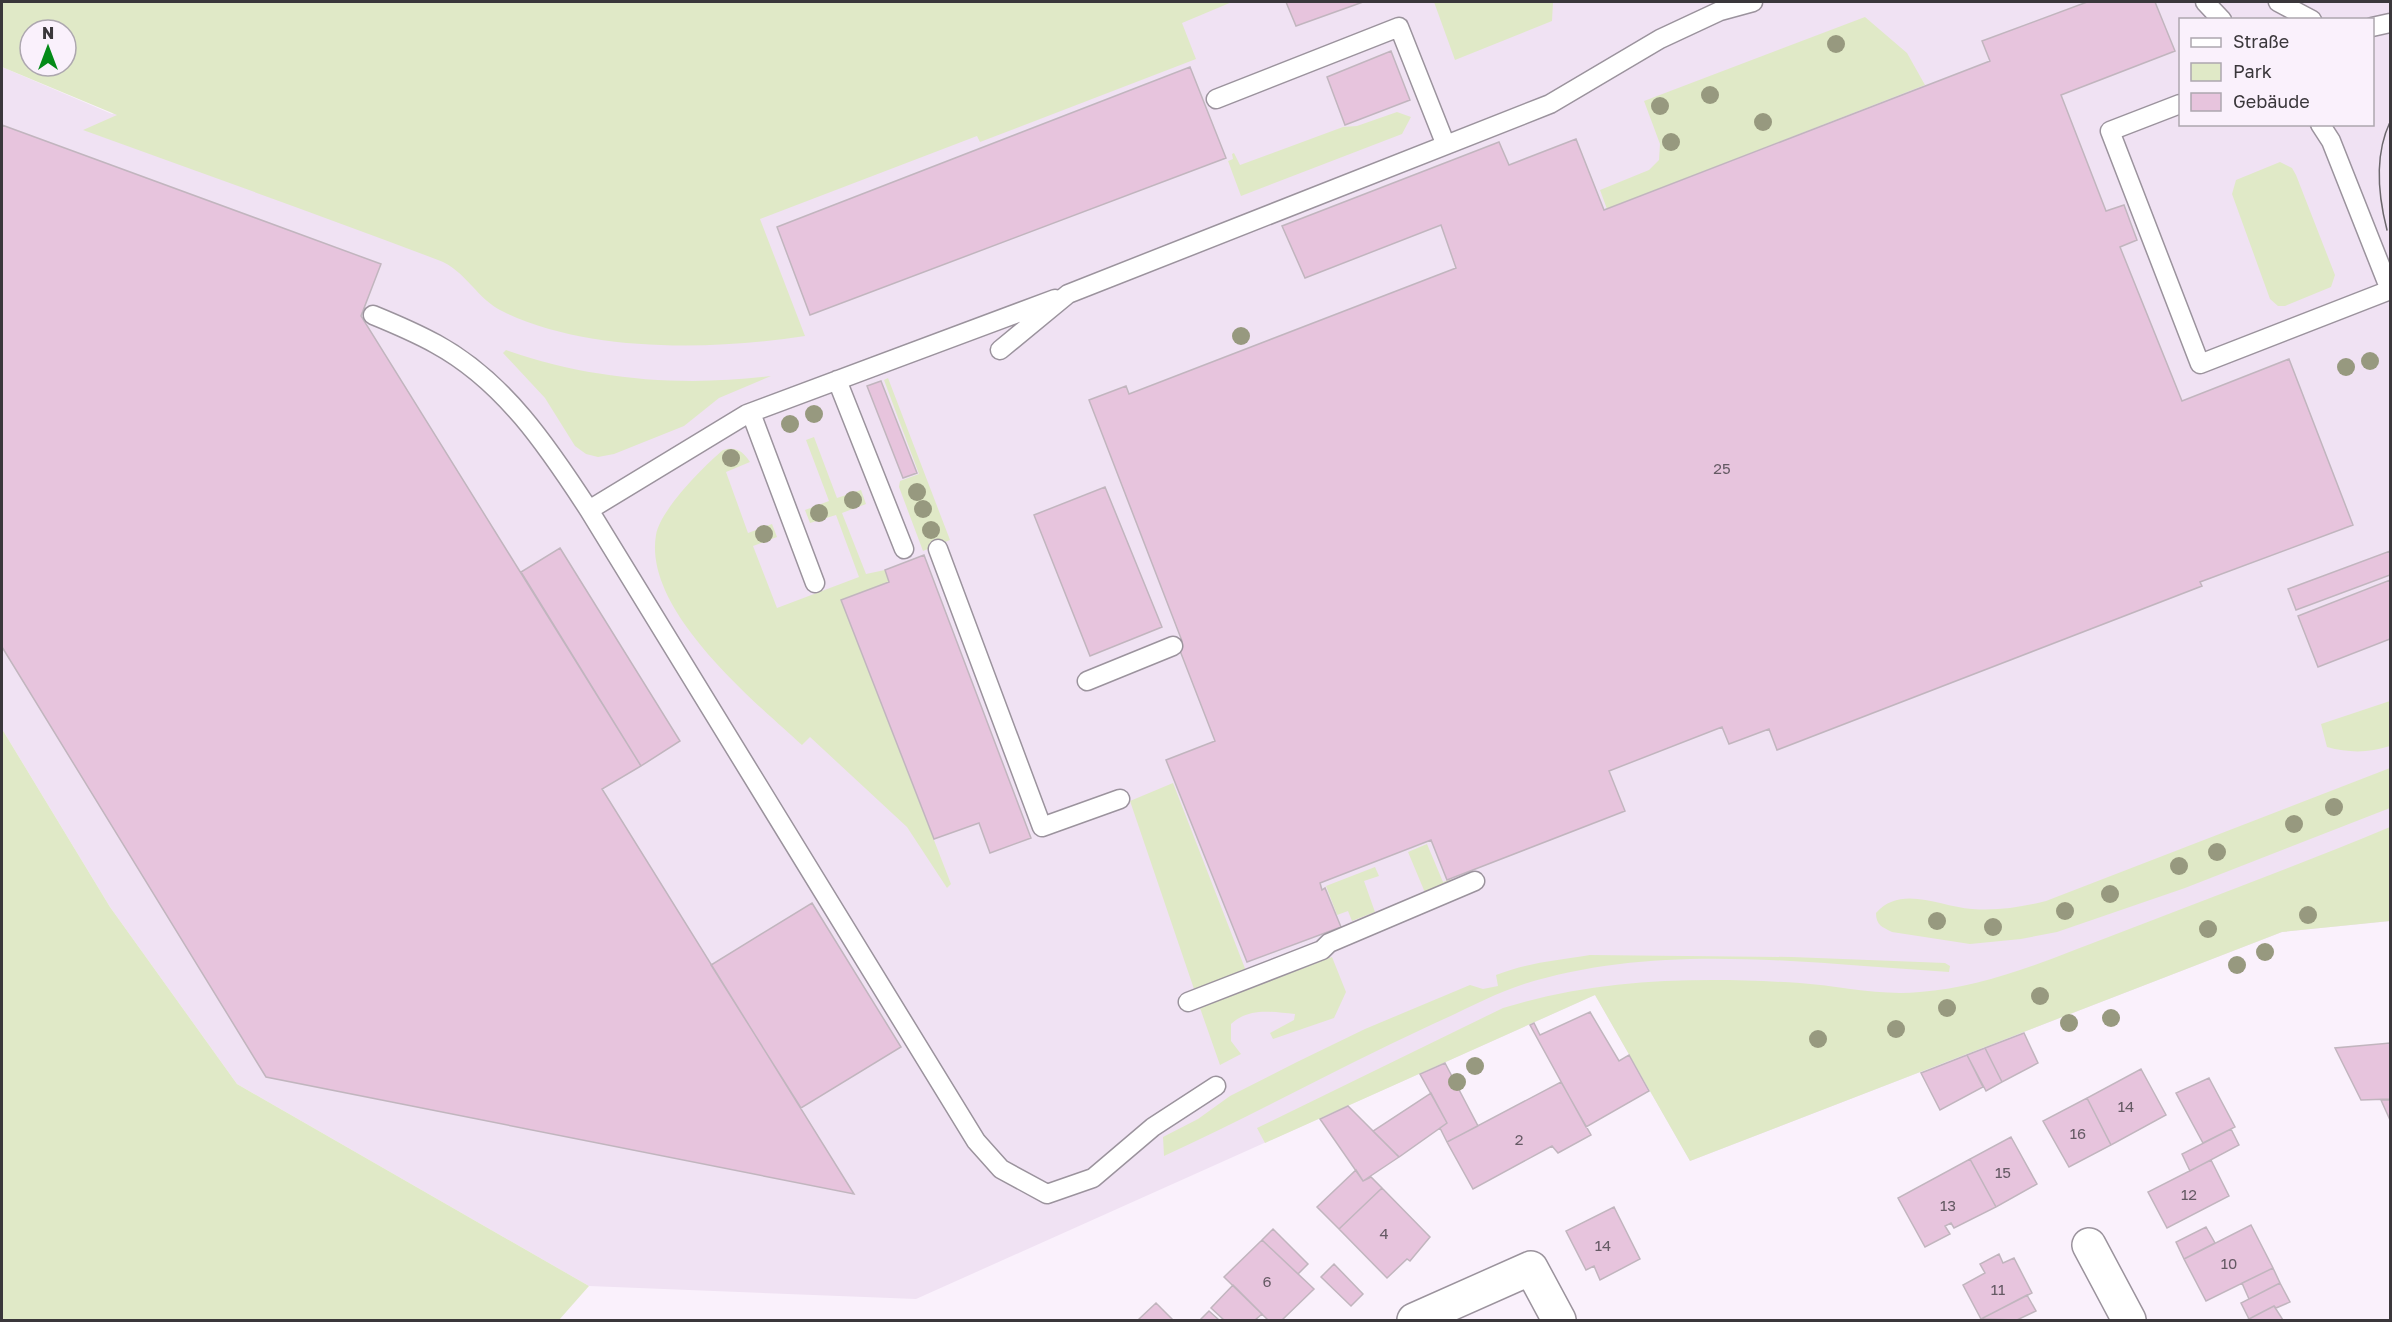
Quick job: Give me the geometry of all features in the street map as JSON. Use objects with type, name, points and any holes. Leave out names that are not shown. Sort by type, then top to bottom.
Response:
[{"type":"street","points":[[2089,1245],[2129,1320]]},
{"type":"street","points":[[1414,1320],[1531,1268],[1558,1320]]},
{"type":"lane","points":[[589,510],[706,437],[751,413],[1068,294],[1445,143],[1550,104],[1660,39],[1720,11],[1753,2]]},
{"type":"lane","points":[[2205,2],[2220,18]]},
{"type":"lane","points":[[2278,2],[2308,18]]},
{"type":"lane","points":[[2374,27],[2391,23]]},
{"type":"lane","points":[[1216,99],[1399,27],[1445,143]]},
{"type":"lane","points":[[2179,105],[2110,131],[2200,364],[2390,290],[2386,263],[2331,141],[2321,126]]},
{"type":"lane","points":[[1000,350],[1068,294]]},
{"type":"lane","points":[[374,315],[438,345],[500,392],[534,429],[589,510],[976,1141],[1001,1169],[1047,1194],[1093,1178],[1153,1127],[1216,1086]]},
{"type":"lane","points":[[837,380],[904,549]]},
{"type":"lane","points":[[751,413],[815,583]]},
{"type":"lane","points":[[938,549],[1042,827],[1120,799]]},
{"type":"lane","points":[[1088,681],[1173,646]]},
{"type":"lane","points":[[1188,1002],[1322,950],[1329,943],[1475,881]]},
{"type":"shaded area","points":[[373,2],[2390,2],[2390,921],[2282,932],[1690,1161],[1595,995],[916,1299],[589,1286],[237,1084],[110,907],[2,729],[2,67],[18,74],[18,78],[28,78],[112,114]]},
{"type":"green space","points":[[2,2],[1232,2],[1182,23],[1196,59],[980,142],[977,136],[760,219],[805,336],[732,344],[652,345],[574,335],[538,325],[495,307],[456,271],[438,260],[83,130],[117,115],[28,78],[78,78],[78,18],[18,18],[18,74],[2,67]]},
{"type":"green space","points":[[1434,2],[1553,2],[1552,21],[1455,60]]},
{"type":"green space","points":[[1865,17],[1907,53],[1925,85],[1607,209],[1600,190],[1649,170],[1659,160],[1660,144],[1644,101]]},
{"type":"green space","points":[[1397,112],[1411,117],[1402,134],[1241,196],[1228,161],[1233,159],[1232,154],[1234,153],[1240,165],[1343,127],[1357,126]]},
{"type":"green space","points":[[2280,162],[2292,168],[2296,175],[2335,275],[2331,287],[2285,306],[2278,306],[2270,299],[2232,194],[2236,180]]},
{"type":"green space","points":[[506,350],[571,368],[637,378],[704,381],[771,376],[719,398],[684,426],[614,454],[598,457],[586,454],[575,446],[545,398],[503,353]]},
{"type":"green space","points":[[888,378],[950,540],[923,551],[899,487],[900,481],[919,474],[884,380]]},
{"type":"green space","points":[[814,437],[837,498],[861,490],[866,504],[842,513],[866,574],[885,570],[889,582],[841,600],[951,884],[947,888],[907,827],[810,737],[802,745],[731,679],[684,623],[666,593],[657,564],[656,535],[665,513],[684,489],[723,450],[735,449],[742,452],[750,462],[726,472],[748,533],[772,524],[777,537],[753,546],[777,608],[859,577],[836,515],[810,523],[805,510],[829,501],[806,440]]},
{"type":"green space","points":[[2390,701],[2390,746],[2359,751],[2327,747],[2321,724]]},
{"type":"green space","points":[[2,729],[110,907],[237,1084],[589,1286],[559,1320],[2,1320]]},
{"type":"green space","points":[[2390,768],[2390,808],[2185,888],[2057,932],[2021,939],[1970,944],[1892,932],[1877,920],[1876,913],[1886,904],[1909,898],[1982,909],[2010,908],[2046,901]]},
{"type":"green space","points":[[1173,783],[1246,971],[1194,989],[1130,801]]},
{"type":"green space","points":[[2390,827],[2390,921],[2282,932],[1690,1161],[1595,995],[1265,1143],[1257,1128],[1503,1008],[1539,998],[1613,985],[1688,980],[1800,983],[1890,993],[1920,992],[1971,984],[2046,961]]},
{"type":"green space","points":[[1427,844],[1443,882],[1451,879],[1454,884],[1426,895],[1408,852]]},
{"type":"green space","points":[[1375,867],[1379,876],[1364,881],[1375,912],[1352,921],[1348,911],[1337,915],[1326,886]]},
{"type":"green space","points":[[1590,955],[1792,957],[1945,963],[1950,966],[1949,972],[1789,961],[1682,959],[1629,963],[1576,971],[1524,984],[1489,998],[1164,1156],[1163,1137],[1198,1119],[1230,1096],[1365,1029],[1470,985],[1483,989],[1498,986],[1496,975],[1520,967]]},
{"type":"green space","points":[[1332,957],[1346,992],[1334,1018],[1273,1039],[1270,1033],[1294,1020],[1295,1014],[1261,1012],[1246,1015],[1231,1024],[1231,1041],[1241,1054],[1220,1065],[1200,1008]]},
{"type":"building","points":[[1286,2],[1363,2],[1296,26]]},
{"type":"building","points":[[2087,2],[2155,2],[2175,51],[2061,95],[2106,211],[2124,205],[2137,240],[2120,247],[2182,401],[2289,359],[2353,525],[2200,582],[2202,586],[1777,750],[1769,729],[1729,744],[1722,727],[1609,771],[1625,811],[1447,880],[1431,840],[1320,883],[1322,890],[1325,888],[1341,927],[1247,962],[1166,760],[1215,741],[1177,643],[1182,641],[1089,400],[1126,386],[1129,394],[1456,268],[1441,225],[1305,278],[1282,226],[1499,142],[1509,165],[1576,139],[1604,210],[1990,61],[1982,41]]},
{"type":"building","points":[[1391,51],[1410,100],[1345,125],[1327,77]]},
{"type":"building","points":[[1190,67],[1226,158],[810,315],[777,227]]},
{"type":"building","points":[[2,125],[381,264],[361,316],[641,766],[602,789],[854,1194],[266,1077],[2,647]]},
{"type":"building","points":[[881,381],[917,473],[903,478],[867,386]]},
{"type":"building","points":[[1105,487],[1162,627],[1090,656],[1034,515]]},
{"type":"building","points":[[560,548],[680,741],[641,766],[521,572]]},
{"type":"building","points":[[2390,551],[2390,575],[2296,610],[2288,589]]},
{"type":"building","points":[[924,555],[1031,838],[990,853],[979,823],[934,839],[841,600],[889,582],[885,570]]},
{"type":"building","points":[[2390,580],[2390,639],[2318,667],[2298,616]]},
{"type":"building","points":[[812,903],[901,1047],[801,1108],[711,965]]},
{"type":"building","points":[[1590,1012],[1619,1061],[1629,1055],[1649,1091],[1586,1127],[1530,1025],[1534,1023],[1540,1035]]},
{"type":"building","points":[[2024,1033],[2038,1063],[2002,1082],[1985,1048]]},
{"type":"building","points":[[2390,1043],[2390,1099],[2361,1100],[2335,1048]]},
{"type":"building","points":[[1985,1048],[2002,1082],[1986,1091],[1967,1055]]},
{"type":"building","points":[[1967,1055],[1983,1087],[1940,1110],[1921,1073]]},
{"type":"building","points":[[1445,1063],[1478,1126],[1447,1142],[1440,1128],[1447,1123],[1420,1074]]},
{"type":"building","points":[[2141,1069],[2166,1115],[2111,1145],[2087,1098]]},
{"type":"building","points":[[2209,1078],[2235,1127],[2203,1143],[2176,1093]]},
{"type":"building","points":[[1561,1082],[1591,1135],[1558,1153],[1552,1146],[1473,1189],[1447,1142]]},
{"type":"building","points":[[1431,1093],[1447,1123],[1399,1157],[1373,1131]]},
{"type":"building","points":[[2087,1098],[2111,1145],[2069,1167],[2043,1121]]},
{"type":"building","points":[[2381,1100],[2390,1100],[2390,1120]]},
{"type":"building","points":[[1348,1106],[1399,1157],[1363,1181],[1320,1119]]},
{"type":"building","points":[[2231,1129],[2239,1145],[2190,1171],[2182,1154]]},
{"type":"building","points":[[2011,1137],[2037,1184],[1996,1207],[1970,1159]]},
{"type":"building","points":[[1970,1159],[1996,1207],[1954,1228],[1951,1223],[1945,1226],[1950,1234],[1925,1247],[1898,1198]]},
{"type":"building","points":[[2211,1160],[2229,1196],[2167,1228],[2148,1192]]},
{"type":"building","points":[[1356,1170],[1363,1181],[1371,1177],[1382,1188],[1339,1229],[1317,1207]]},
{"type":"building","points":[[1382,1188],[1430,1237],[1410,1261],[1407,1259],[1387,1278],[1339,1229]]},
{"type":"building","points":[[1614,1207],[1640,1259],[1600,1280],[1594,1266],[1586,1270],[1566,1231]]},
{"type":"building","points":[[2251,1225],[2273,1268],[2206,1301],[2184,1259]]},
{"type":"building","points":[[2206,1227],[2215,1243],[2184,1259],[2176,1242]]},
{"type":"building","points":[[1273,1229],[1308,1264],[1298,1274],[1262,1240]]},
{"type":"building","points":[[1262,1240],[1314,1289],[1282,1320],[1268,1320],[1224,1277]]},
{"type":"building","points":[[1999,1254],[2003,1263],[2014,1258],[2032,1293],[1981,1319],[1963,1285],[1985,1273],[1980,1264]]},
{"type":"building","points":[[1334,1264],[1363,1294],[1351,1306],[1321,1277]]},
{"type":"building","points":[[2273,1268],[2280,1283],[2249,1299],[2242,1283]]},
{"type":"building","points":[[2280,1283],[2290,1302],[2276,1308],[2274,1306],[2249,1319],[2241,1303]]},
{"type":"building","points":[[1233,1285],[1262,1314],[1255,1320],[1224,1320],[1211,1308]]},
{"type":"building","points":[[2027,1295],[2036,1311],[2017,1320],[1981,1319]]},
{"type":"building","points":[[1156,1303],[1173,1320],[1138,1320]]},
{"type":"building","points":[[2274,1306],[2283,1320],[2246,1320],[2249,1319]]},
{"type":"building","points":[[1209,1311],[1219,1320],[1200,1320]]},
{"type":"tram line","points":[[2387,230],[2381,203],[2379,176],[2382,148],[2390,122]]}]
